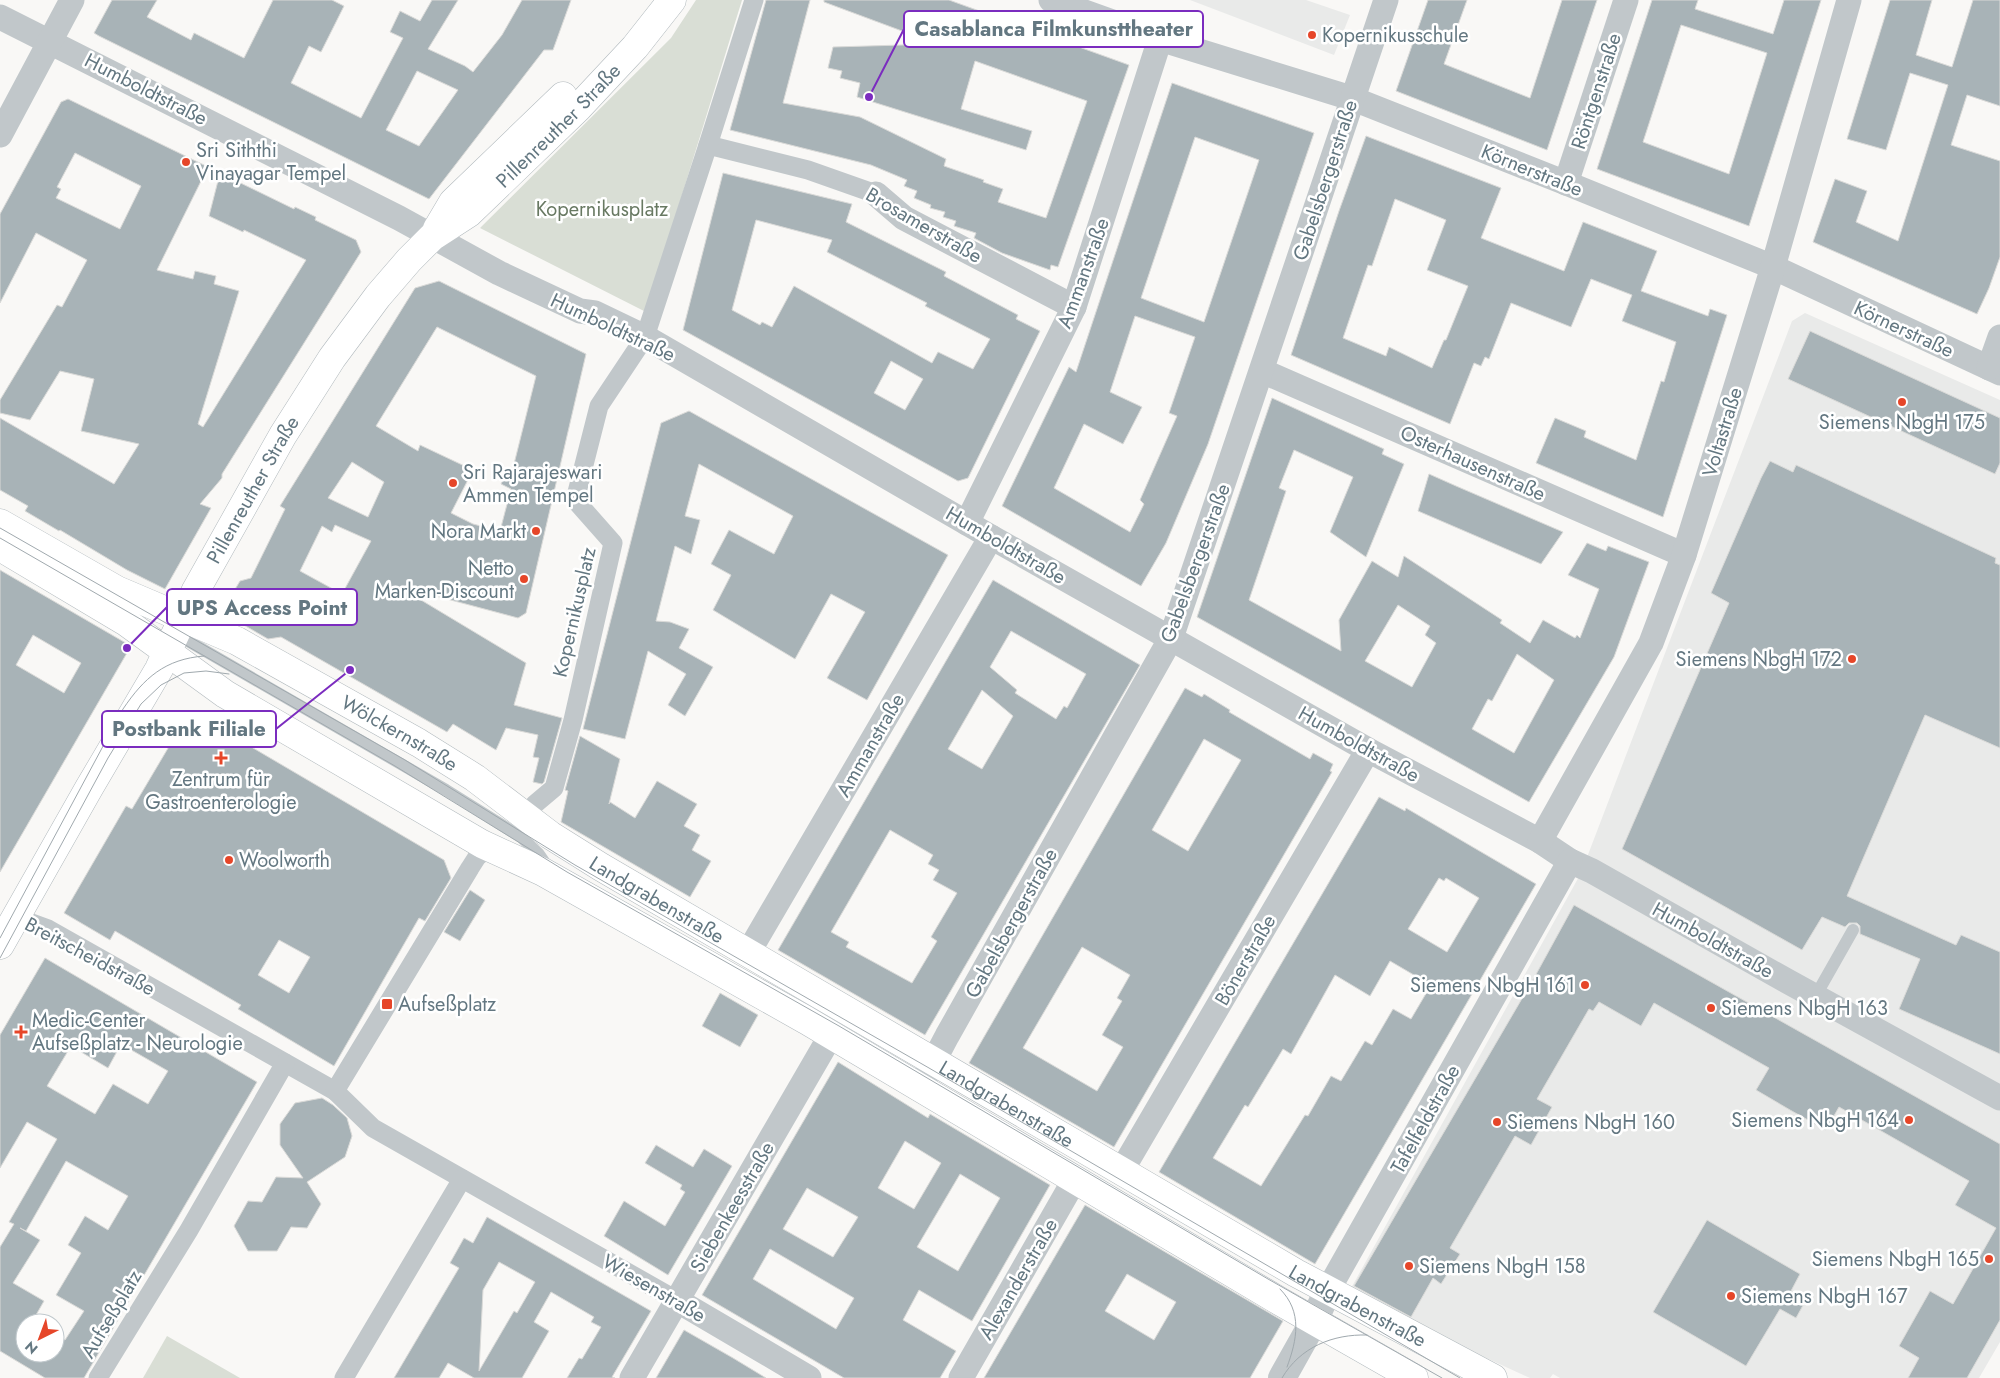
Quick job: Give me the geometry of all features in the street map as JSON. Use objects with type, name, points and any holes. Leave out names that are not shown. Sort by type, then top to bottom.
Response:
[{"type":"main road","name":"Pillenreuther Straße","points":[[432,237],[452,202],[583,76],[649,0]]},
{"type":"main road","name":"Pillenreuther Straße","points":[[0,945],[8,913],[176,635],[283,435],[327,365],[395,274],[432,237],[469,213],[577,109],[635,47],[672,0]]},
{"type":"main road","name":"Wölckernstraße","points":[[0,523],[105,584],[176,635],[225,694],[489,847]]},
{"type":"main road","name":"Wölckernstraße","points":[[0,547],[116,615],[176,635],[237,641],[436,752],[475,778],[519,825]]},
{"type":"main road","name":"Landgrabenstraße","points":[[519,825],[550,835],[754,941],[933,1062],[1281,1264],[1493,1378]]},
{"type":"main road","name":"Landgrabenstraße","points":[[489,847],[559,881],[831,1035],[919,1089],[1414,1378]]},
{"type":"street","points":[[0,135],[72,0]]},
{"type":"street","name":"Kopernikusplatz","points":[[519,825],[535,804],[554,788],[573,720],[613,543],[574,500],[599,406],[645,337],[754,0]]},
{"type":"street","name":"Körnerstraße","points":[[1051,0],[1160,39],[1352,98],[1773,268],[1995,370]]},
{"type":"street","name":"Gabelsbergerstraße","points":[[919,1089],[1171,638],[1386,0]]},
{"type":"street","name":"Röntgenstraße","points":[[1566,183],[1626,0]]},
{"type":"street","name":"Voltastraße","points":[[1540,841],[1651,643],[1684,555],[1773,268],[1849,0]]},
{"type":"street","name":"Humboldtstraße","points":[[0,17],[51,41],[390,214],[508,277],[580,311],[595,313],[645,337],[991,537],[1368,750],[1540,841],[1570,861],[2000,1098]]},
{"type":"street","name":"Ammanstraße","points":[[967,523],[1074,307],[1160,39]]},
{"type":"street","name":"Brosamerstraße","points":[[708,145],[808,170],[876,194],[904,218],[1074,307]]},
{"type":"street","points":[[1995,370],[2000,337]]},
{"type":"street","name":"Osterhausenstraße","points":[[1262,370],[1684,555]]},
{"type":"street","name":"Ammanstraße","points":[[754,941],[991,537]]},
{"type":"street","name":"Bönerstraße","points":[[1122,1170],[1368,750]]},
{"type":"street","points":[[334,1091],[470,868],[477,857],[489,847]]},
{"type":"street","name":"Tafelfeldstraße","points":[[1282,1378],[1314,1321],[1328,1290],[1570,861]]},
{"type":"street","name":"Breitscheidstraße","points":[[8,913],[48,929],[284,1063]]},
{"type":"street","name":"Siebenkeesstraße","points":[[632,1378],[831,1035]]},
{"type":"street","points":[[284,1063],[334,1091],[373,1128],[462,1179],[344,1378]]},
{"type":"street","name":"Aufseßplatz","points":[[98,1378],[189,1230],[284,1063]]},
{"type":"street","name":"Wiesenstraße","points":[[462,1179],[678,1301],[808,1378]]},
{"type":"street","name":"Alexanderstraße","points":[[961,1378],[1075,1179]]},
{"type":"lane","points":[[519,825],[521,837],[538,853],[559,881]]},
{"type":"lane","points":[[1815,997],[1853,930]]},
{"type":"shaded area","name":"Kopernikusschule","points":[[1190,0],[1306,0],[1350,15],[1334,55]]},
{"type":"shaded area","points":[[1805,313],[2000,400],[2000,1342],[1979,1378],[1560,1378],[1553,1374],[1550,1378],[1530,1378],[1408,1322],[1350,1290],[1581,873],[1792,321]]},
{"type":"green space","name":"Kopernikusplatz","points":[[696,0],[742,0],[646,312],[480,228],[671,38]]},
{"type":"green space","points":[[167,1336],[240,1378],[143,1378]]},
{"type":"building","points":[[112,0],[157,0],[147,17],[191,40],[194,33],[244,58],[273,0],[332,0],[344,6],[321,52],[309,46],[291,83],[361,118],[403,38],[390,32],[400,11],[420,21],[432,0],[458,0],[428,49],[465,66],[473,72],[502,35],[522,0],[571,0],[553,50],[544,50],[429,199],[94,33]],"holes":[[[417,71],[458,90],[419,146],[386,130]]]},
{"type":"building","points":[[766,0],[810,0],[783,103],[860,117],[946,159],[944,166],[1003,189],[998,202],[1046,218],[1087,101],[975,61],[961,109],[1032,131],[1026,150],[857,97],[860,83],[840,78],[842,71],[828,68],[833,47],[937,44],[824,2],[824,0],[949,0],[1129,65],[1058,267],[1051,265],[1050,270],[1002,253],[974,238],[976,233],[954,226],[956,221],[943,217],[945,212],[930,208],[931,205],[914,198],[917,191],[904,186],[907,180],[871,165],[730,130]]},
{"type":"building","points":[[1428,0],[1467,0],[1444,64],[1530,98],[1562,0],[1597,0],[1547,150],[1396,91]]},
{"type":"building","points":[[1652,0],[1698,0],[1695,9],[1773,34],[1784,0],[1821,0],[1749,226],[1597,169]],"holes":[[[1681,25],[1767,53],[1729,174],[1643,142]]]},
{"type":"building","points":[[1890,0],[1932,0],[1916,55],[1952,67],[1973,0],[2000,0],[2000,106],[1967,95],[1951,145],[2000,161],[2000,257],[1977,314],[1813,242],[1835,179],[1867,191],[1856,222],[1898,241],[1948,85],[1910,73],[1886,150],[1847,139]]},
{"type":"building","points":[[1172,83],[1314,133],[1208,444],[1166,543],[1141,586],[1002,506],[1069,367],[1076,372]],"holes":[[[1195,137],[1259,160],[1204,322],[1141,298]],[[1135,316],[1195,337],[1169,413],[1177,416],[1140,500],[1144,504],[1130,532],[1054,488],[1084,424],[1123,444],[1142,407],[1110,392]]]},
{"type":"building","points":[[68,99],[208,167],[157,270],[193,279],[195,271],[216,276],[214,284],[239,291],[198,424],[203,427],[306,260],[244,230],[243,232],[209,216],[220,173],[294,209],[295,207],[316,217],[315,220],[356,240],[361,252],[222,474],[222,478],[200,504],[211,508],[165,589],[127,570],[25,511],[28,506],[0,490],[0,418],[114,484],[139,444],[81,431],[94,379],[60,371],[30,420],[0,413],[0,400],[57,305],[62,307],[87,260],[36,233],[0,303],[0,214],[61,102]],"holes":[[[75,153],[141,186],[120,229],[56,198],[61,189],[57,187]]]},
{"type":"building","points":[[1366,136],[1501,188],[1481,238],[1564,271],[1583,222],[1657,251],[1641,291],[1708,316],[1710,309],[1727,315],[1663,517],[1536,463],[1555,418],[1586,431],[1584,437],[1636,460],[1661,381],[1664,382],[1676,342],[1622,321],[1632,295],[1591,279],[1571,327],[1511,303],[1489,359],[1485,357],[1481,366],[1474,363],[1450,424],[1291,355]],"holes":[[[1395,199],[1446,220],[1427,270],[1468,286],[1446,340],[1444,340],[1432,368],[1389,347],[1386,356],[1343,338],[1368,265],[1372,266]]]},
{"type":"building","points":[[723,173],[852,204],[846,222],[946,272],[944,276],[1018,315],[1016,319],[1040,331],[968,478],[958,481],[683,330]],"holes":[[[756,220],[832,240],[827,252],[927,303],[925,306],[990,339],[973,369],[938,352],[932,363],[794,286],[772,327],[762,322],[760,325],[732,310]],[[891,361],[923,379],[905,410],[874,393]]]},
{"type":"building","points":[[439,281],[586,354],[526,613],[518,618],[401,588],[526,663],[514,705],[562,718],[542,784],[533,782],[539,758],[533,757],[538,735],[506,728],[496,750],[453,724],[447,732],[281,637],[268,639],[230,617],[225,606],[240,581],[251,578],[285,509],[280,506],[415,288]],"holes":[[[437,327],[536,376],[513,468],[509,468],[501,484],[511,489],[500,531],[473,524],[451,513],[473,470],[420,445],[418,451],[376,426]],[[352,462],[384,482],[368,517],[328,498]],[[335,525],[371,541],[342,594],[300,571],[322,526],[332,532]]]},
{"type":"building","name":"Siemens NbgH 175","points":[[1810,331],[2000,418],[2000,463],[1995,474],[1788,379]]},
{"type":"building","points":[[1272,398],[1384,449],[1382,454],[1404,464],[1366,557],[1330,532],[1353,477],[1294,450],[1279,488],[1286,491],[1249,600],[1341,651],[1339,620],[1372,561],[1398,577],[1404,556],[1502,620],[1500,623],[1530,643],[1543,620],[1575,638],[1577,635],[1580,638],[1599,589],[1568,575],[1587,543],[1606,551],[1608,546],[1649,562],[1614,657],[1529,802],[1197,617]],"holes":[[[1398,605],[1430,626],[1425,635],[1436,643],[1412,687],[1365,661]],[[1517,654],[1554,680],[1514,753],[1472,729],[1488,699],[1492,701]]]},
{"type":"building","points":[[689,411],[948,555],[867,700],[827,678],[865,612],[831,594],[795,659],[713,610],[731,575],[711,564],[729,530],[774,554],[793,516],[699,464],[685,516],[700,520],[691,554],[675,546],[656,621],[670,622],[689,629],[679,648],[713,667],[685,716],[668,705],[686,674],[648,651],[625,739],[583,729],[661,423]]},
{"type":"building","name":"Siemens NbgH 172","points":[[1770,461],[1793,472],[1796,465],[1996,558],[1995,563],[2000,565],[2000,748],[1925,715],[1847,896],[1956,945],[1961,935],[2000,952],[2000,1054],[1899,1009],[1920,959],[1860,934],[1860,926],[1857,923],[1849,923],[1845,927],[1822,917],[1802,950],[1622,849],[1729,603],[1711,593]]},
{"type":"building","points":[[1429,474],[1563,532],[1541,564],[1418,511]]},
{"type":"building","points":[[0,570],[131,646],[0,872]],"holes":[[[33,635],[81,663],[64,693],[16,665]]]},
{"type":"building","points":[[993,580],[1140,665],[925,1035],[778,950]],"holes":[[[1011,631],[1086,674],[1067,708],[1064,706],[1056,719],[1015,693],[1017,690],[990,667]],[[982,690],[1013,716],[982,769],[948,749]],[[890,830],[933,855],[928,864],[939,870],[933,880],[957,893],[931,937],[937,941],[912,983],[846,947],[849,942],[831,932]]]},
{"type":"building","points":[[1185,688],[1202,697],[1204,694],[1230,710],[1229,712],[1310,759],[1313,753],[1333,764],[1330,771],[1332,772],[1114,1147],[969,1063]],"holes":[[[1204,739],[1241,760],[1188,851],[1152,830]],[[1082,947],[1130,975],[1117,998],[1122,1001],[1102,1035],[1123,1047],[1097,1091],[1023,1048]]]},
{"type":"building","points":[[190,711],[444,860],[451,878],[425,921],[419,918],[334,1066],[238,1009],[241,1005],[115,931],[110,940],[64,913],[126,806],[132,809]],"holes":[[[279,940],[310,957],[289,993],[258,975]]]},
{"type":"building","points":[[580,736],[620,759],[609,804],[610,802],[635,818],[657,781],[697,804],[684,826],[700,835],[692,850],[711,861],[690,897],[561,822],[568,791],[565,790]]},
{"type":"building","points":[[1379,797],[1405,811],[1406,808],[1536,884],[1315,1264],[1159,1172]],"holes":[[[1439,878],[1444,881],[1446,878],[1479,898],[1447,952],[1408,929]],[[1390,961],[1431,985],[1411,1019],[1393,1009],[1372,1045],[1365,1041],[1341,1081],[1331,1076],[1308,1116],[1305,1115],[1261,1186],[1213,1158],[1245,1105],[1248,1107],[1283,1049],[1291,1054],[1335,975],[1370,996]]]},
{"type":"building","points":[[470,890],[485,900],[460,941],[444,932]]},
{"type":"building","points":[[1574,905],[2000,1144],[2000,1320],[1967,1378],[1908,1378],[1919,1358],[1899,1346],[1930,1291],[1953,1304],[1996,1228],[1955,1205],[1969,1181],[1839,1107],[1826,1130],[1790,1110],[1756,1090],[1769,1068],[1654,1003],[1641,1026],[1599,1002],[1593,1011],[1589,1009],[1537,1099],[1552,1107],[1531,1145],[1515,1136],[1450,1248],[1460,1254],[1441,1284],[1433,1278],[1411,1317],[1354,1286],[1534,978]]},
{"type":"building","points":[[45,958],[257,1082],[84,1378],[45,1378],[20,1363],[65,1363],[65,1340],[84,1311],[56,1295],[81,1253],[68,1245],[85,1216],[108,1230],[128,1196],[66,1161],[26,1231],[20,1228],[40,1240],[13,1283],[44,1301],[37,1313],[15,1313],[15,1360],[0,1351],[0,1247],[14,1224],[9,1222],[57,1139],[27,1122],[0,1168],[0,1035]],"holes":[[[121,1044],[168,1071],[148,1104],[113,1084],[95,1114],[47,1086],[71,1046],[108,1068]]]},
{"type":"building","points":[[720,993],[758,1015],[740,1047],[702,1026]]},
{"type":"building","points":[[838,1062],[928,1118],[930,1114],[1050,1185],[972,1321],[919,1290],[903,1320],[956,1351],[940,1378],[844,1378],[702,1295]],"holes":[[[905,1141],[941,1163],[914,1209],[878,1188]],[[960,1174],[1000,1198],[958,1271],[917,1247]],[[807,1188],[858,1217],[833,1257],[783,1229]],[[770,1249],[854,1298],[836,1329],[753,1279]]]},
{"type":"building","points":[[322,1098],[347,1118],[352,1136],[345,1157],[307,1182],[321,1204],[307,1228],[291,1227],[277,1251],[248,1251],[234,1226],[248,1201],[262,1202],[276,1177],[303,1178],[280,1145],[280,1124],[295,1103]]},
{"type":"building","points":[[656,1145],[693,1167],[704,1149],[732,1166],[668,1275],[604,1236],[624,1201],[665,1226],[685,1192],[680,1189],[682,1185],[645,1163]]},
{"type":"building","points":[[1085,1205],[1283,1321],[1250,1378],[984,1378]],"holes":[[[1127,1274],[1176,1302],[1154,1340],[1105,1311]]]},
{"type":"building","points":[[487,1217],[651,1311],[612,1377],[615,1378],[567,1378],[579,1358],[582,1359],[601,1327],[591,1322],[594,1317],[551,1292],[534,1322],[549,1331],[522,1378],[474,1378],[448,1363],[439,1378],[394,1378],[459,1268],[450,1263],[464,1238],[473,1243]],"holes":[[[499,1262],[535,1282],[517,1313],[514,1311],[479,1371],[483,1290]]]},
{"type":"building","name":"Siemens NbgH 167","points":[[1707,1220],[1800,1274],[1791,1291],[1806,1300],[1796,1318],[1780,1309],[1746,1366],[1653,1312]]},
{"type":"building","points":[[684,1330],[733,1358],[766,1378],[656,1378]]},
{"type":"tram line","points":[[0,528],[405,760],[575,865],[929,1068],[1460,1378]]},
{"type":"tram line","points":[[0,538],[395,766],[567,872],[839,1026],[1268,1279],[1442,1378]]},
{"type":"tram line","points":[[0,938],[123,709],[139,688],[157,672],[178,661],[204,656]]},
{"type":"tram line","points":[[0,958],[108,758],[141,704],[161,685],[184,673],[206,671],[229,674]]},
{"type":"tram line","points":[[1280,1289],[1292,1307],[1296,1326],[1293,1347],[1287,1367]]},
{"type":"tram line","points":[[1282,1378],[1298,1358],[1319,1344],[1342,1337],[1367,1335]]},
{"type":"place","name":"Kopernikusschule","points":[[1312,35]]},
{"type":"place","name":"Casablanca Filmkunsttheater","points":[[869,97]]},
{"type":"place","name":"Sri Siththi Vinayagar Tempel","points":[[186,162]]},
{"type":"place","name":"Siemens NbgH 175","points":[[1902,402]]},
{"type":"place","name":"Sri Rajarajeswari Ammen Tempel","points":[[453,483]]},
{"type":"place","name":"Nora Markt","points":[[536,531]]},
{"type":"place","name":"Netto Marken-Discount","points":[[524,579]]},
{"type":"place","name":"UPS Access Point","points":[[127,648]]},
{"type":"place","name":"Siemens NbgH 172","points":[[1852,659]]},
{"type":"place","name":"Postbank Filiale","points":[[350,670]]},
{"type":"place","name":"Zentrum für Gastroenterologie","points":[[221,758]]},
{"type":"place","name":"Woolworth","points":[[229,860]]},
{"type":"place","name":"Siemens NbgH 161","points":[[1585,985]]},
{"type":"place","name":"Aufseßplatz","points":[[387,1004]]},
{"type":"place","name":"Siemens NbgH 163","points":[[1711,1008]]},
{"type":"place","name":"Medic-Center Aufseßplatz - Neurologie","points":[[21,1032]]},
{"type":"place","name":"Siemens NbgH 164","points":[[1909,1120]]},
{"type":"place","name":"Siemens NbgH 160","points":[[1497,1122]]},
{"type":"place","name":"Siemens NbgH 165","points":[[1989,1259]]},
{"type":"place","name":"Siemens NbgH 158","points":[[1409,1266]]},
{"type":"place","name":"Siemens NbgH 167","points":[[1731,1296]]}]
